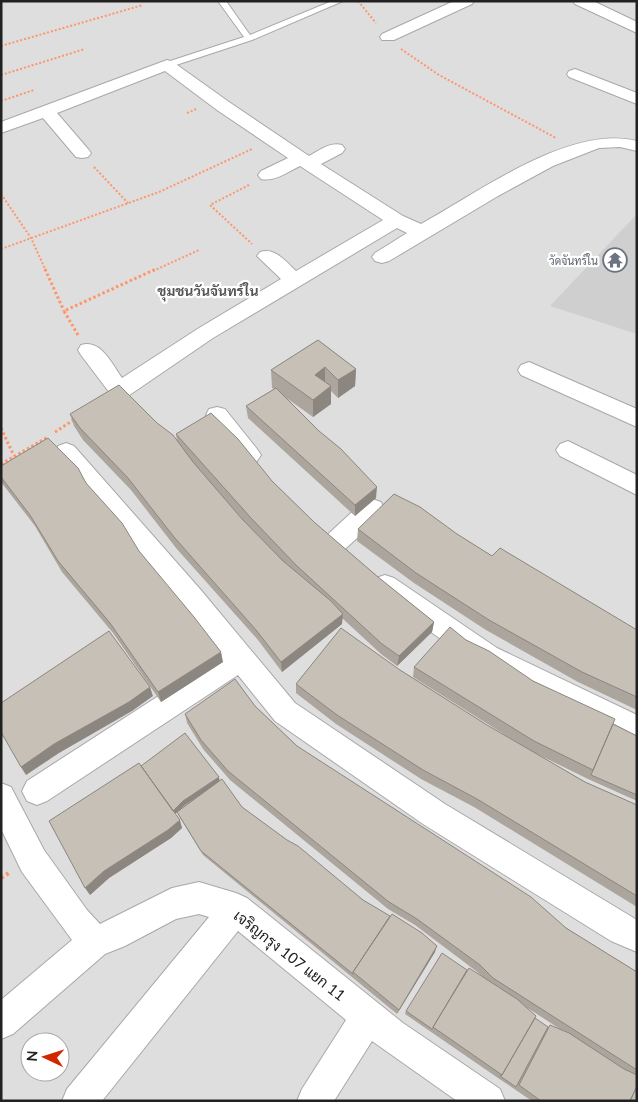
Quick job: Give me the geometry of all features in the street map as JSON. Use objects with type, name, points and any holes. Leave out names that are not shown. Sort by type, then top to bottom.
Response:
[{"type":"street","points":[[388,37],[467,1]]},
{"type":"street","points":[[580,1],[637,28]]},
{"type":"street","points":[[1,128],[48,112],[134,76],[167,65],[202,93],[396,220],[422,232]]},
{"type":"street","points":[[575,74],[637,99]]},
{"type":"street","points":[[48,112],[82,153]]},
{"type":"street","points":[[382,257],[506,183],[576,149],[617,142],[637,146]]},
{"type":"street","points":[[267,175],[336,149]]},
{"type":"street","points":[[89,350],[120,390],[294,280],[396,220]]},
{"type":"street","points":[[267,256],[294,280]]},
{"type":"street","points":[[529,370],[637,420]]},
{"type":"street","points":[[217,415],[265,475]]},
{"type":"street","points":[[568,450],[637,486]]},
{"type":"street","points":[[66,452],[241,658],[284,712],[434,814],[622,930],[637,936]]},
{"type":"street","points":[[350,556],[372,510]]},
{"type":"street","points":[[314,526],[386,587],[487,656],[637,729]]},
{"type":"street","points":[[37,791],[241,658]]},
{"type":"street","points":[[1,797],[33,861],[76,921],[95,942],[1,1022]]},
{"type":"street","name":"เจริญกรุง 107 แยก 11","points":[[95,942],[114,936],[172,904],[199,898],[236,909],[391,1035],[488,1101]]},
{"type":"street","points":[[79,1101],[236,909]]},
{"type":"street","points":[[314,1101],[368,1017]]},
{"type":"lane","points":[[222,1],[223,5],[249,38]]},
{"type":"lane","points":[[167,65],[249,38],[340,1]]},
{"type":"path","points":[[358,1],[388,37],[410,57],[439,75],[576,149]]},
{"type":"path","points":[[1,46],[143,5]]},
{"type":"path","points":[[1,75],[85,48]]},
{"type":"path","points":[[1,101],[34,90]]},
{"type":"path","points":[[1,249],[159,192],[273,139]]},
{"type":"path","points":[[82,153],[128,203]]},
{"type":"path","points":[[267,175],[210,205],[267,256]]},
{"type":"path","points":[[1,194],[31,238],[69,322],[89,350]]},
{"type":"path","points":[[64,311],[199,250]]},
{"type":"path","points":[[1,464],[82,415]]},
{"type":"path","points":[[1,428],[14,456]]},
{"type":"shaded area","points":[[1,1],[637,1],[637,1101],[1,1101]]},
{"type":"shaded area","name":"วัดจันทร์ใน","points":[[637,214],[637,334],[550,306]]},
{"type":"building","points":[[318,340],[356,369],[338,380],[325,367],[315,375],[331,386],[313,400],[271,370]]},
{"type":"building","points":[[119,385],[157,423],[173,435],[193,462],[242,519],[283,561],[331,601],[343,614],[281,662],[256,630],[174,537],[128,478],[80,428],[70,414]]},
{"type":"building","points":[[276,388],[319,431],[341,449],[377,487],[355,505],[246,406]]},
{"type":"building","points":[[211,413],[238,439],[272,481],[314,522],[434,622],[399,656],[382,644],[296,565],[176,434]]},
{"type":"building","points":[[48,438],[78,468],[86,483],[122,523],[139,551],[221,652],[158,692],[110,623],[58,561],[30,515],[1,477],[1,466]]},
{"type":"building","points":[[394,494],[420,507],[457,534],[492,556],[500,548],[637,630],[637,697],[582,672],[489,620],[416,573],[358,529]]},
{"type":"building","points":[[450,627],[466,640],[489,651],[533,681],[615,719],[593,770],[534,741],[414,667]]},
{"type":"building","points":[[341,628],[400,670],[487,725],[585,782],[637,805],[637,896],[477,799],[423,770],[337,715],[296,684]]},
{"type":"building","points":[[109,631],[150,687],[129,702],[54,744],[21,767],[1,732],[1,703]]},
{"type":"building","points":[[235,679],[255,706],[297,746],[531,897],[566,928],[637,972],[637,1070],[493,978],[480,965],[417,919],[389,902],[228,771],[201,740],[185,714]]},
{"type":"building","points":[[613,724],[637,736],[637,795],[591,775]]},
{"type":"building","points":[[185,733],[219,777],[183,801],[173,811],[141,766]]},
{"type":"building","points":[[139,763],[180,820],[168,830],[104,871],[85,888],[49,821]]},
{"type":"building","points":[[222,779],[242,807],[298,846],[363,900],[390,916],[353,974],[201,851],[177,812]]},
{"type":"building","points":[[392,914],[422,933],[437,946],[399,1010],[353,972]]},
{"type":"building","points":[[442,953],[467,970],[432,1029],[406,1011]]},
{"type":"building","points":[[469,968],[517,999],[536,1016],[502,1075],[433,1027]]},
{"type":"building","points":[[535,1018],[548,1027],[516,1087],[500,1076]]},
{"type":"building","points":[[550,1025],[569,1033],[624,1069],[637,1075],[637,1086],[630,1101],[541,1101],[519,1085]]},
{"type":"building","points":[[637,1086],[637,1101],[630,1101]]},
{"type":"place","name":"วัดจันทร์ใน","points":[[615,260]]},
{"type":"district","name":"ชุมชนวันจันทร์ใน","points":[[208,290]]}]
